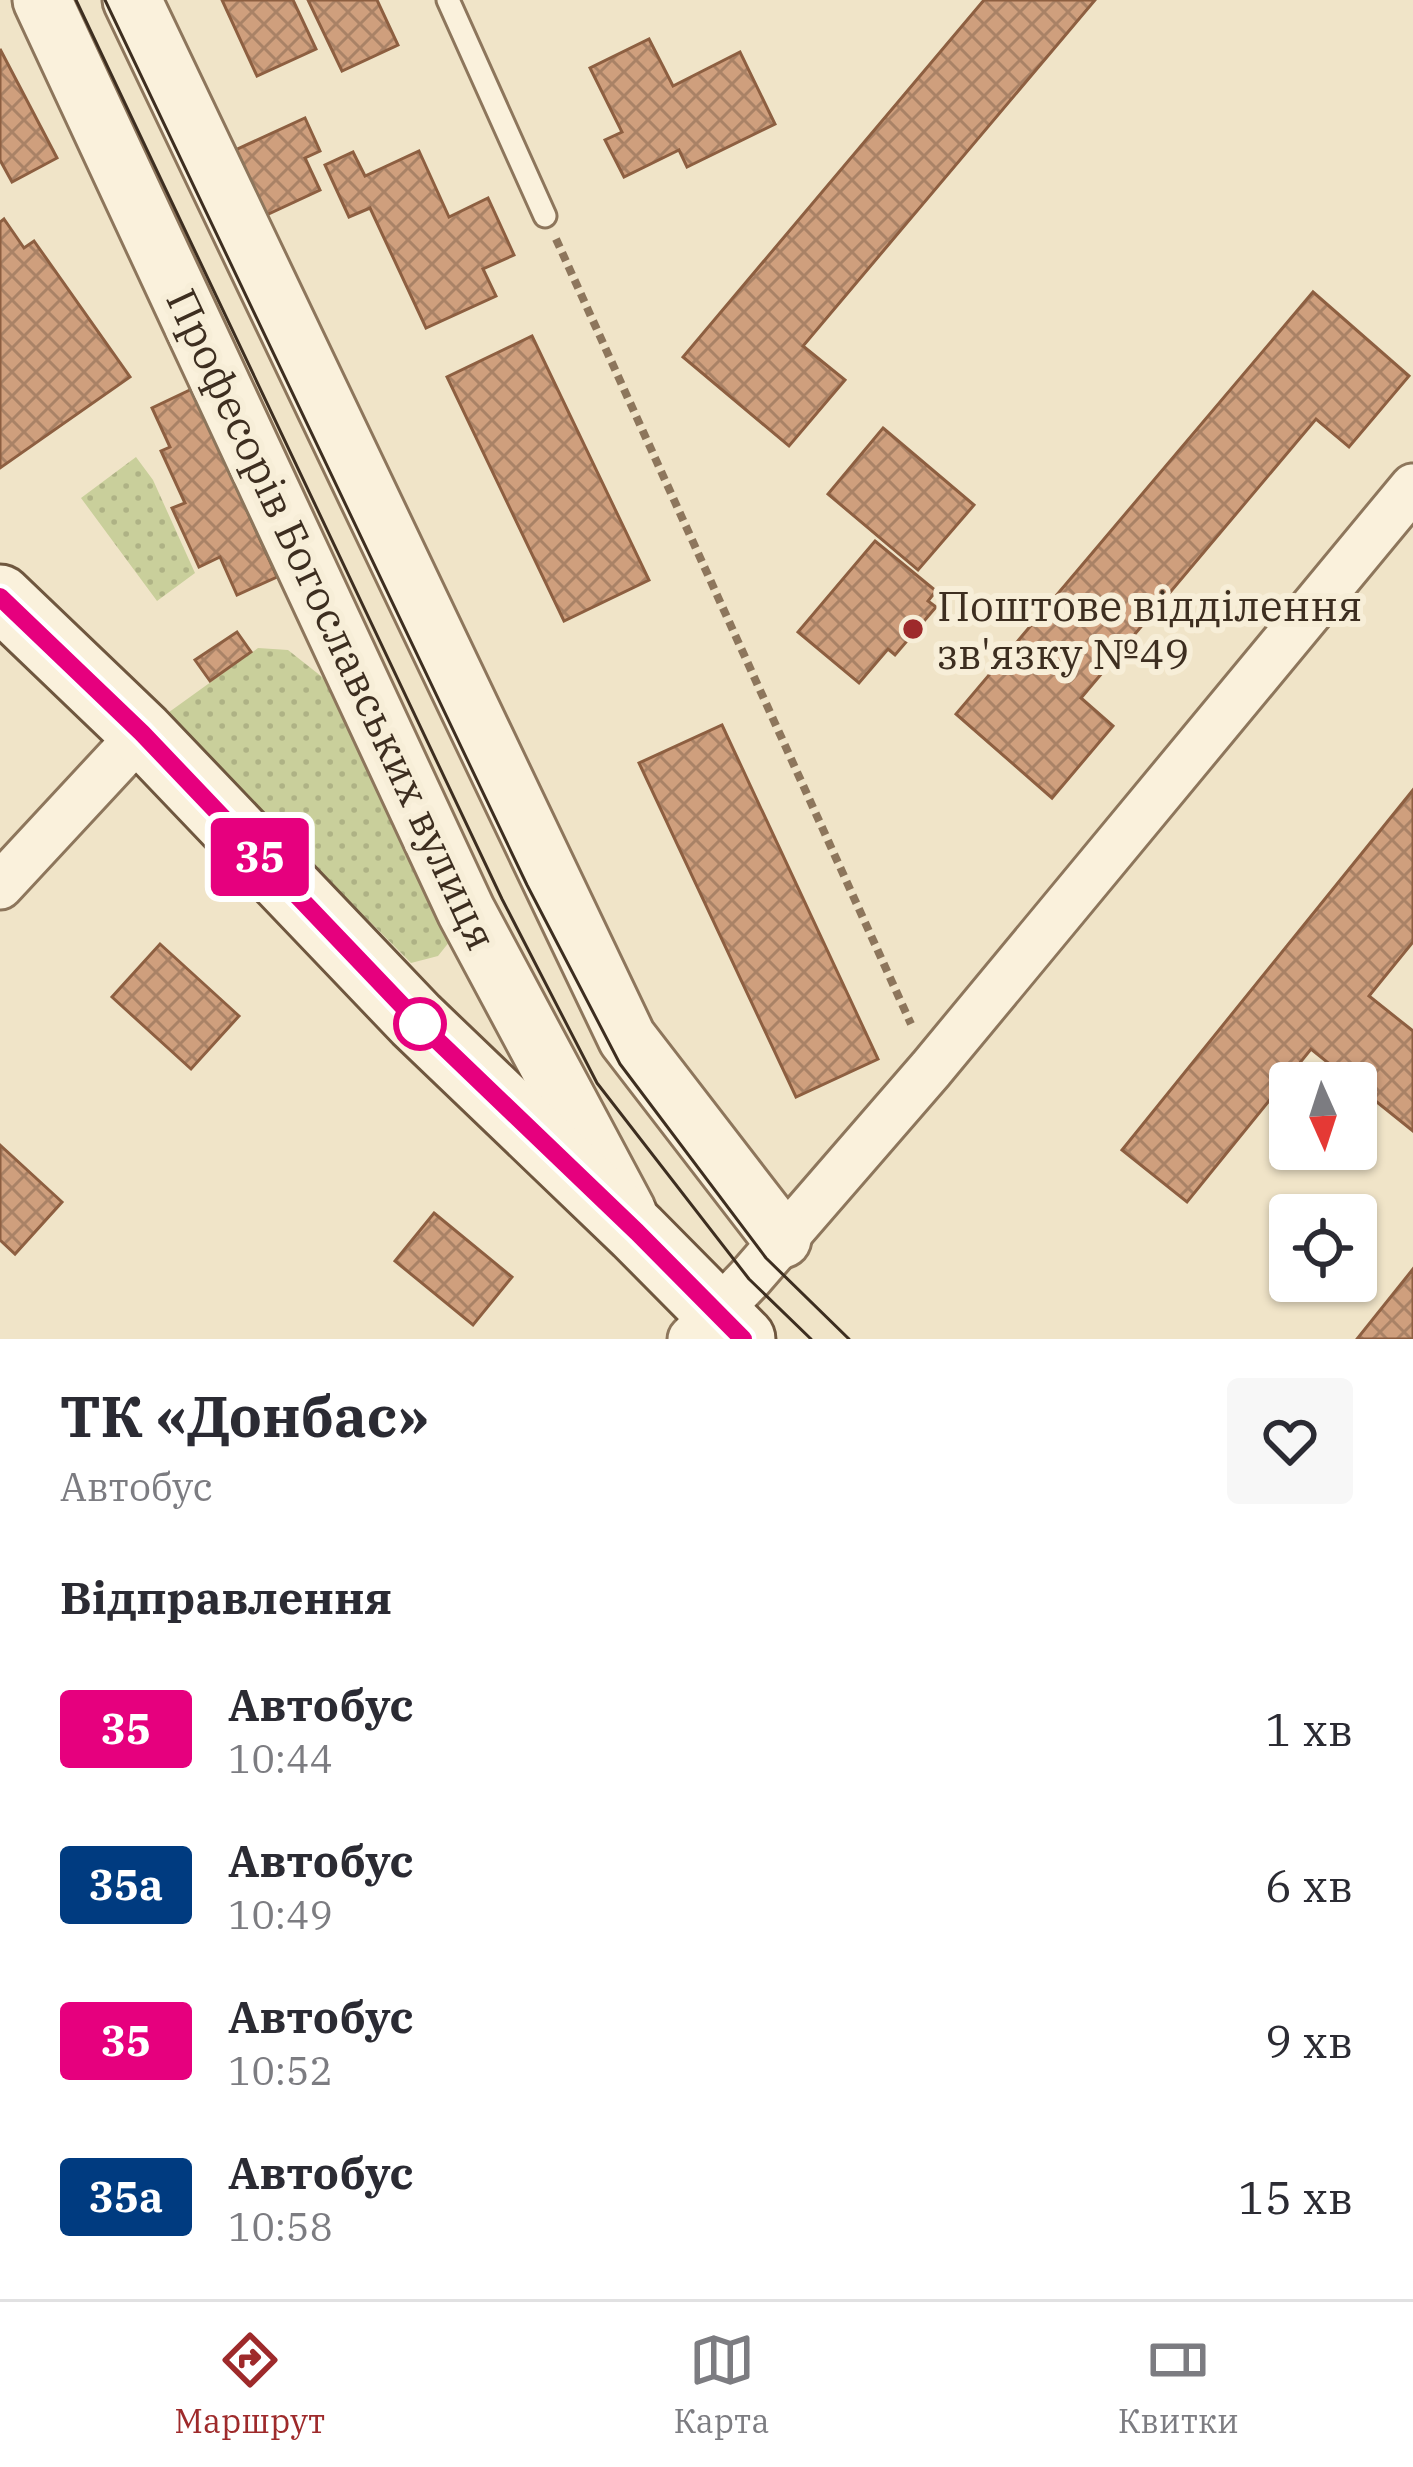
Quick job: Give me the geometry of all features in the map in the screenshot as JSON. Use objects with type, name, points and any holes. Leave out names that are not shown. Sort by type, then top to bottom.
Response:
[{"type":"main road","points":[[0,597],[142,733],[416,1020],[637,1232],[717,1330]]},
{"type":"street","name":"Професорів Богославських вулиця","points":[[42,0],[466,911],[637,1232]]},
{"type":"street","points":[[132,0],[628,1038],[782,1239]]},
{"type":"street","points":[[717,1330],[749,1279],[782,1239],[932,1070],[1402,507]]},
{"type":"street","points":[[0,886],[142,733]]},
{"type":"lane","points":[[448,0],[545,216]]},
{"type":"path","points":[[545,216],[932,1070]]},
{"type":"green space","points":[[136,457],[153,480],[195,573],[157,601],[81,498]]},
{"type":"green space","points":[[258,648],[288,650],[331,684],[454,936],[438,956],[411,963],[165,715]]},
{"type":"building","points":[[222,0],[293,0],[316,49],[257,76]]},
{"type":"building","points":[[308,0],[377,0],[398,45],[342,71]]},
{"type":"building","points":[[984,0],[1095,0],[803,346],[845,380],[789,446],[683,357]]},
{"type":"building","points":[[649,39],[673,86],[740,52],[775,124],[687,167],[679,150],[624,177],[605,140],[622,132],[590,68]]},
{"type":"building","points":[[0,49],[57,158],[12,182],[0,160]]},
{"type":"building","points":[[305,118],[320,151],[305,158],[320,190],[262,217],[231,152]]},
{"type":"building","points":[[419,151],[449,217],[488,198],[514,255],[483,269],[496,296],[426,328],[370,208],[349,217],[325,165],[353,152],[365,176]]},
{"type":"building","points":[[4,219],[24,248],[34,241],[130,377],[0,468],[0,222]]},
{"type":"building","points":[[1313,292],[1409,376],[1349,447],[1316,419],[1081,698],[1113,726],[1052,798],[956,714]]},
{"type":"building","points":[[532,336],[649,580],[564,621],[447,377]]},
{"type":"building","points":[[192,389],[277,577],[237,595],[220,557],[199,567],[172,508],[185,503],[161,451],[170,447],[152,408]]},
{"type":"building","points":[[883,428],[974,505],[918,570],[828,494]]},
{"type":"building","points":[[875,541],[936,591],[928,601],[936,607],[895,655],[888,649],[859,683],[798,632]]},
{"type":"building","points":[[237,632],[251,652],[210,681],[195,660]]},
{"type":"building","points":[[722,725],[878,1059],[796,1097],[639,763]]},
{"type":"building","points":[[1413,790],[1413,942],[1369,996],[1413,1031],[1413,1131],[1377,1102],[1377,1062],[1327,1062],[1311,1049],[1300,1062],[1269,1062],[1269,1101],[1187,1202],[1122,1150]]},
{"type":"building","points":[[160,944],[239,1016],[191,1069],[112,997]]},
{"type":"building","points":[[0,1145],[62,1202],[15,1254],[0,1240]]},
{"type":"building","points":[[434,1213],[512,1277],[473,1325],[395,1261]]},
{"type":"building","points":[[1413,1269],[1413,1339],[1357,1339]]},
{"type":"tram line","points":[[76,0],[502,899],[597,1083],[749,1279],[811,1339]]},
{"type":"tram line","points":[[105,0],[527,885],[620,1064],[766,1258],[849,1339]]},
{"type":"bus line","name":"35","points":[[0,597],[142,733],[416,1020],[743,1339]]},
{"type":"place","name":"Поштове відділення зв'язку №49","points":[[913,629]]}]
